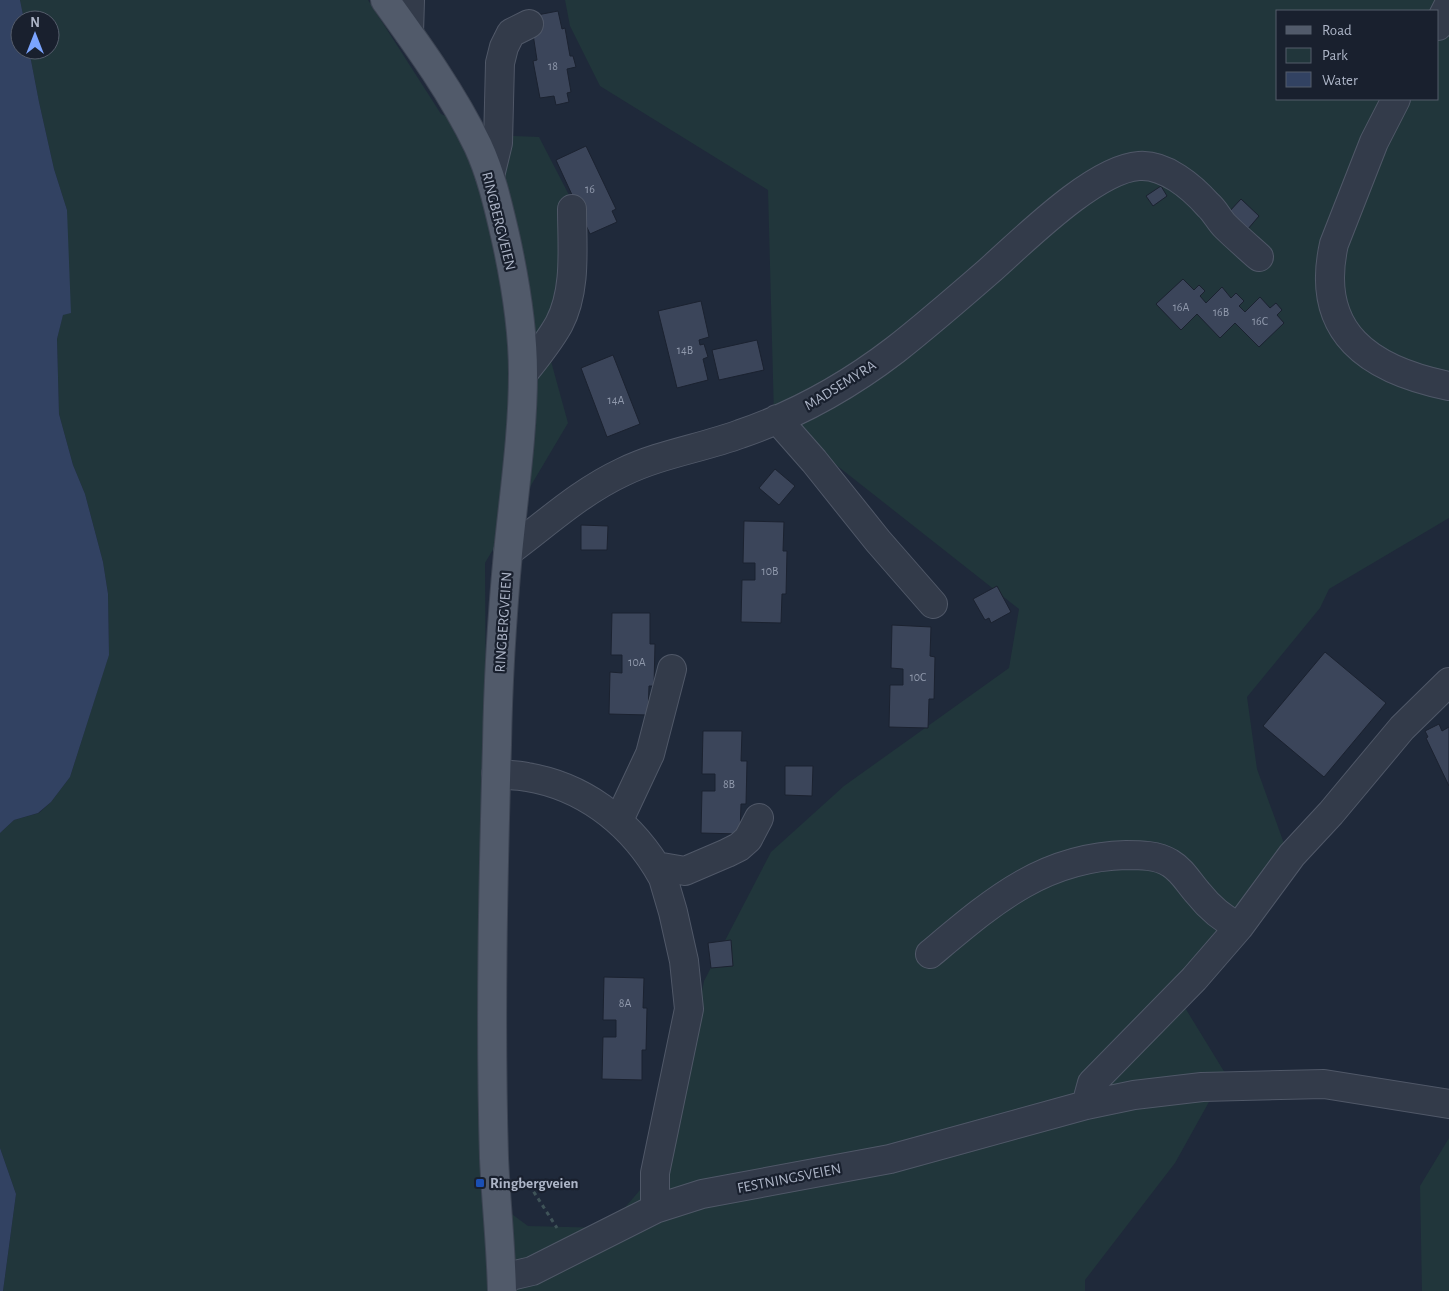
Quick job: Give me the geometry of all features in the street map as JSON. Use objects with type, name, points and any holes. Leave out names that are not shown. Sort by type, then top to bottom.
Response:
[{"type":"main road","name":"RINGBERGVEIEN","points":[[385,0],[409,33],[460,112],[479,147],[497,200],[512,266],[522,342],[522,415],[508,552],[498,688],[496,774],[493,1041],[495,1173],[502,1284]]},
{"type":"street","points":[[409,33],[410,0]]},
{"type":"street","points":[[1439,24],[1449,4]]},
{"type":"street","points":[[490,176],[498,143],[500,62],[504,47],[511,33],[529,24]]},
{"type":"street","points":[[1395,100],[1374,142],[1334,244],[1329,275],[1331,293],[1340,324],[1358,348],[1379,362],[1408,375],[1449,386]]},
{"type":"street","name":"MADSEMYRA","points":[[508,552],[592,488],[625,471],[674,453],[740,434],[799,410],[833,392],[892,352],[935,318],[1068,202],[1114,173],[1142,166],[1163,170],[1187,184],[1208,205],[1224,226],[1259,257]]},
{"type":"street","points":[[523,374],[541,352],[560,322],[569,295],[572,209]]},
{"type":"street","points":[[777,419],[933,604]]},
{"type":"street","points":[[619,820],[650,754],[672,669]]},
{"type":"street","points":[[1086,1105],[1092,1083],[1194,979],[1239,927],[1292,855],[1331,813],[1402,728],[1449,682]]},
{"type":"street","points":[[496,774],[527,777],[557,784],[598,804],[619,820],[644,848],[663,878],[684,961],[690,1009],[655,1173],[655,1209]]},
{"type":"street","points":[[656,866],[685,871],[728,853],[748,839],[759,818]]},
{"type":"street","points":[[930,954],[984,909],[1041,874],[1084,860],[1116,856],[1154,857],[1169,862],[1178,868],[1209,905],[1224,918],[1239,927]]},
{"type":"street","name":"FESTNINGSVEIEN","points":[[502,1284],[571,1252],[655,1209],[702,1194],[890,1159],[1086,1105],[1134,1095],[1202,1087],[1324,1084],[1449,1104]]},
{"type":"path","points":[[495,1173],[513,1172],[530,1186],[571,1252]]},
{"type":"green space","points":[[20,0],[368,0],[441,114],[492,135],[539,137],[570,197],[546,343],[568,423],[485,563],[489,1197],[528,1226],[607,1228],[668,1158],[704,981],[771,852],[844,786],[1009,668],[1019,609],[774,416],[768,190],[600,86],[570,26],[565,0],[1449,0],[1449,518],[1329,589],[1320,608],[1247,697],[1257,769],[1286,849],[1197,954],[1176,993],[1225,1073],[1175,1163],[1085,1280],[1085,1291],[3,1291],[16,1194],[0,1148],[0,833],[14,820],[39,813],[51,802],[70,777],[109,654],[108,594],[103,562],[85,494],[73,465],[59,414],[57,339],[63,314],[67,210],[54,169],[31,60],[60,60],[60,10],[22,10]]},
{"type":"green space","points":[[1449,1138],[1449,1291],[1422,1291],[1420,1186]]},
{"type":"water","points":[[0,0],[20,0],[22,10],[10,10],[10,60],[31,60],[54,169],[67,210],[71,313],[63,315],[57,339],[59,414],[73,465],[85,494],[103,562],[108,594],[109,655],[70,777],[51,802],[38,813],[14,820],[0,833]]},
{"type":"water","points":[[0,1148],[16,1194],[3,1291],[0,1291]]},
{"type":"building","points":[[558,11],[562,29],[565,28],[570,56],[573,56],[576,67],[567,69],[571,92],[567,93],[569,102],[556,105],[554,96],[540,98],[533,61],[537,60],[532,16]]},
{"type":"building","points":[[586,146],[616,209],[612,211],[617,222],[590,234],[556,160]]},
{"type":"building","points":[[1161,186],[1167,196],[1153,206],[1146,196]]},
{"type":"building","points":[[1241,199],[1259,216],[1247,230],[1228,213]]},
{"type":"building","points":[[1183,279],[1194,290],[1199,285],[1205,291],[1200,296],[1206,303],[1222,287],[1231,298],[1236,293],[1244,301],[1239,306],[1245,312],[1260,297],[1270,308],[1276,303],[1282,310],[1277,315],[1284,323],[1259,347],[1235,323],[1220,338],[1197,314],[1181,330],[1156,304]]},
{"type":"building","points":[[701,301],[709,337],[699,340],[700,345],[704,344],[708,357],[703,359],[708,380],[677,388],[658,311]]},
{"type":"building","points":[[757,340],[764,370],[719,380],[712,350]]},
{"type":"building","points":[[613,355],[640,424],[607,437],[581,368]]},
{"type":"building","points":[[775,469],[795,486],[779,505],[759,488]]},
{"type":"building","points":[[744,521],[784,522],[783,551],[787,551],[786,594],[782,594],[781,623],[741,622],[742,580],[755,580],[755,563],[743,563]]},
{"type":"building","points":[[581,525],[608,526],[607,550],[581,550]]},
{"type":"building","points":[[997,586],[1011,612],[991,623],[989,618],[985,620],[973,599]]},
{"type":"building","points":[[612,613],[650,613],[650,644],[655,644],[654,686],[649,686],[648,715],[609,714],[610,672],[622,673],[622,655],[611,655]]},
{"type":"building","points":[[892,625],[931,627],[930,656],[935,657],[934,699],[929,699],[928,728],[889,727],[890,685],[903,685],[903,669],[891,668]]},
{"type":"building","points":[[1325,652],[1386,703],[1324,777],[1263,726]]},
{"type":"building","points":[[1439,724],[1442,731],[1449,727],[1449,786],[1426,738],[1428,737],[1425,731]]},
{"type":"building","points":[[703,731],[742,731],[741,761],[747,761],[746,804],[741,804],[740,834],[701,833],[702,791],[715,791],[715,774],[702,774]]},
{"type":"building","points":[[785,766],[813,766],[812,796],[785,795]]},
{"type":"building","points":[[731,940],[733,966],[711,968],[708,943]]},
{"type":"building","points":[[604,977],[644,978],[643,1008],[647,1008],[646,1050],[642,1050],[642,1080],[602,1079],[603,1037],[616,1037],[616,1020],[603,1020]]},
{"type":"place","name":"Ringbergveien","points":[[480,1183]]}]
